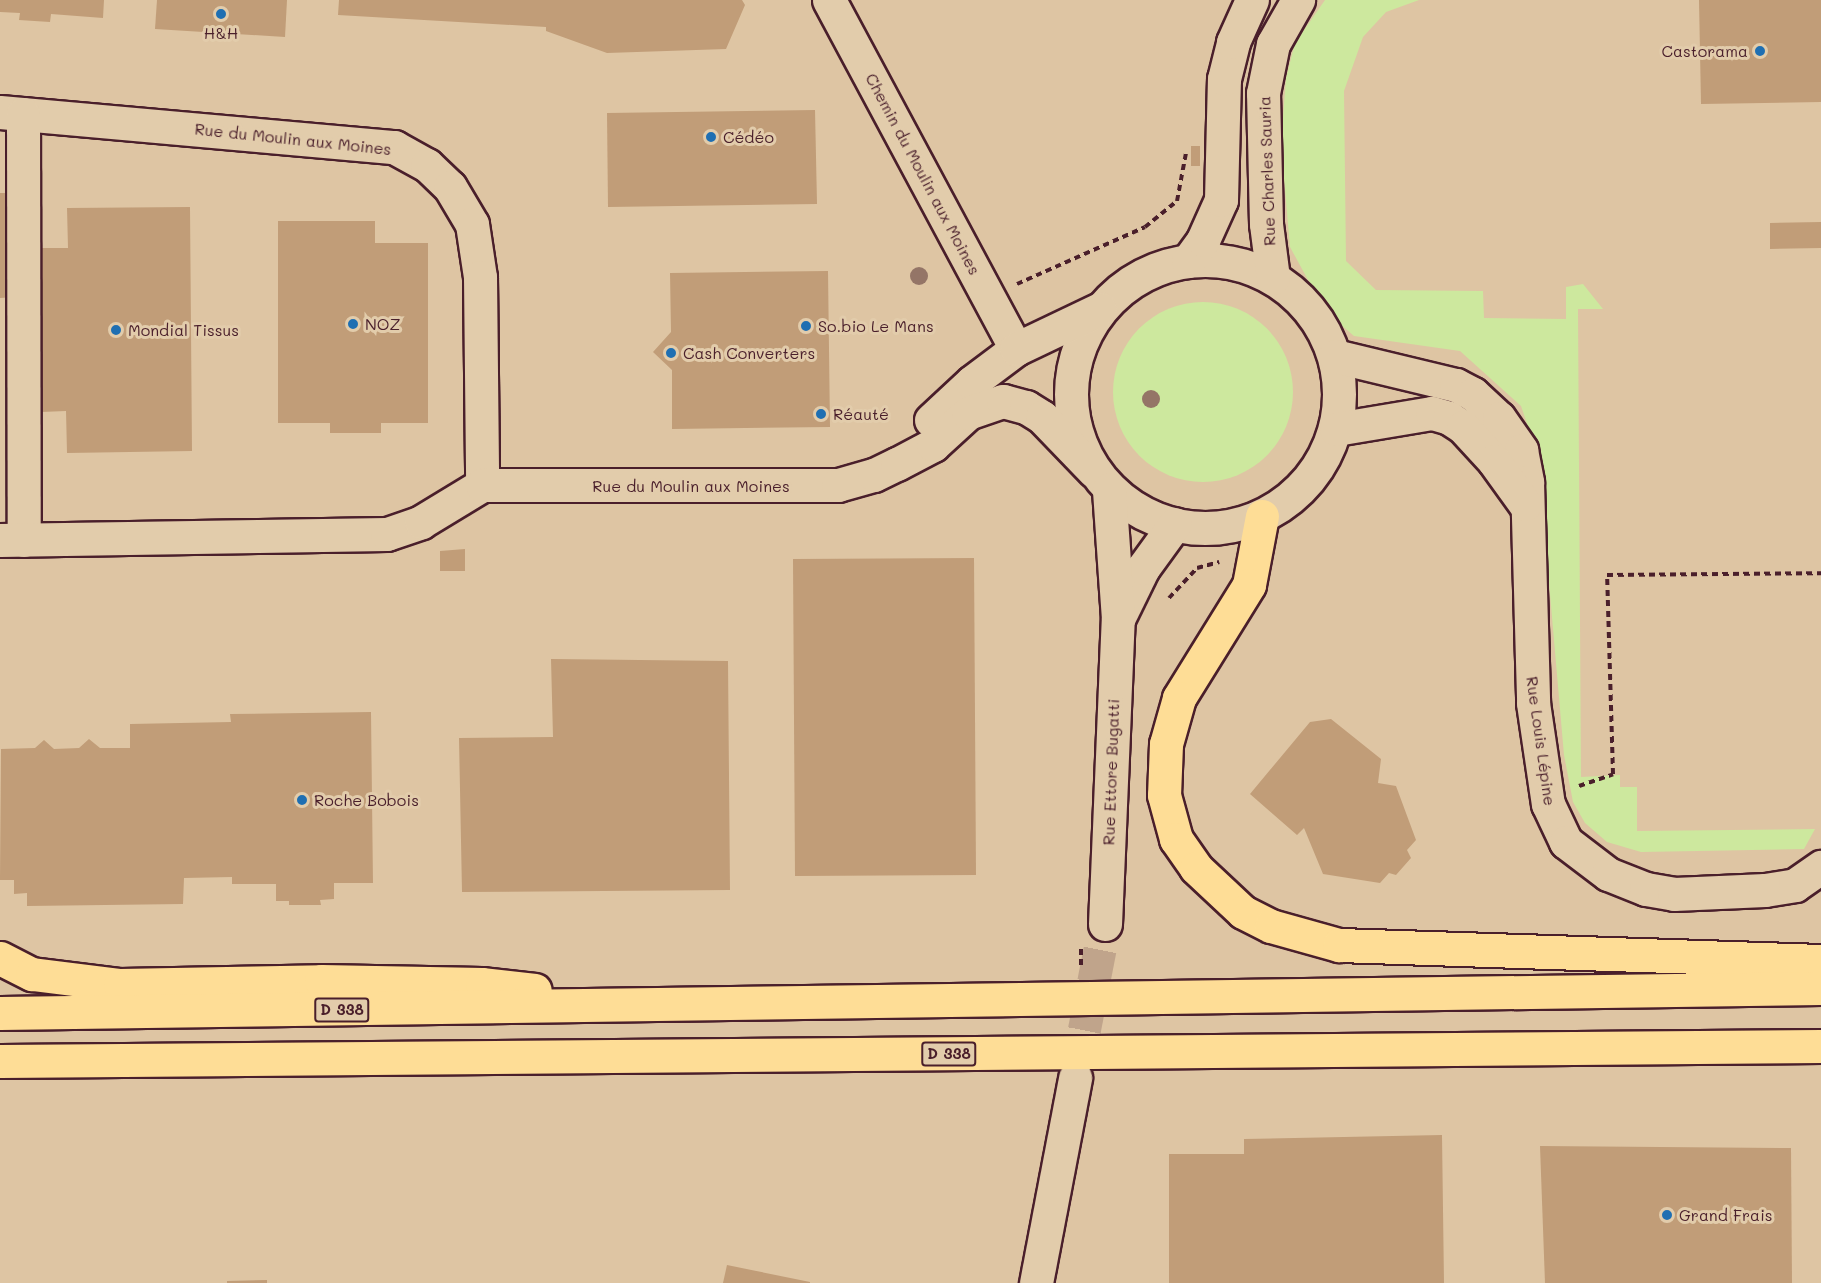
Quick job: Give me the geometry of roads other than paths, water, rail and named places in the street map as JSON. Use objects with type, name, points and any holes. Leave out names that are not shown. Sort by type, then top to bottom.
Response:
[{"type":"highway","points":[[1262,516],[1249,585],[1179,698],[1166,744],[1165,764],[1164,795],[1176,839],[1196,868],[1243,912],[1281,929],[1339,945],[1821,961]]},
{"type":"highway","points":[[0,958],[33,974],[74,982],[482,984],[683,1006]]},
{"type":"highway","name":"D 338","points":[[0,1013],[683,1006],[1821,988]]},
{"type":"highway","name":"D 338","points":[[0,1061],[1821,1046]]},
{"type":"highway","points":[[0,1082],[76,1060]]},
{"type":"street","name":"Chemin du Moulin aux Moines","points":[[829,0],[1016,349]]},
{"type":"street","points":[[1188,261],[1207,232],[1221,200],[1224,79],[1233,42],[1252,0]]},
{"type":"street","name":"Rue Charles Sauria","points":[[1273,278],[1266,225],[1263,93],[1273,44],[1298,0]]},
{"type":"street","points":[[11,113],[7,541],[387,534],[420,522],[482,485]]},
{"type":"street","name":"Rue du Moulin aux Moines","points":[[11,113],[394,147],[427,165],[450,187],[472,224],[480,278],[482,485],[838,485],[874,475],[897,464],[933,445],[968,413],[1011,401],[1042,417],[1128,505],[1159,521],[1194,529],[1229,527],[1262,516],[1295,495],[1320,465],[1336,429],[1341,393],[1335,356],[1316,315],[1273,278],[1243,264],[1204,258],[1165,265],[1129,282],[1100,309],[1016,349],[937,413],[897,464]]},
{"type":"street","points":[[1100,309],[1079,347],[1071,389],[1076,432],[1102,480]]},
{"type":"street","name":"Rue Louis Lépine","points":[[1335,356],[1438,380],[1473,394],[1499,418],[1521,450],[1526,466],[1525,504],[1533,703],[1547,798],[1555,824],[1578,855],[1608,874],[1646,889],[1674,894],[1765,890],[1795,885],[1821,867]]},
{"type":"street","points":[[1336,429],[1432,413],[1449,418],[1463,427],[1494,461],[1525,504]]},
{"type":"street","name":"Rue Ettore Bugatti","points":[[1102,480],[1118,619],[1105,924]]},
{"type":"street","name":"Rue Ettore Bugatti","points":[[1118,619],[1143,568],[1175,524]]},
{"type":"street","points":[[1036,1283],[1075,1078]]},
{"type":"tunnel","points":[[1075,1078],[1105,924]]},
{"type":"place","name":"H&H","points":[[221,14]]},
{"type":"place","name":"Castorama","points":[[1760,51]]},
{"type":"place","name":"Cédéo","points":[[711,137]]},
{"type":"place","name":"NOZ","points":[[353,324]]},
{"type":"place","name":"So.bio Le Mans","points":[[806,326]]},
{"type":"place","name":"Mondial Tissus","points":[[116,330]]},
{"type":"place","name":"Cash Converters","points":[[671,353]]},
{"type":"place","name":"Réauté","points":[[821,414]]},
{"type":"place","name":"Roche Bobois","points":[[302,800]]},
{"type":"place","name":"Grand Frais","points":[[1667,1215]]}]
